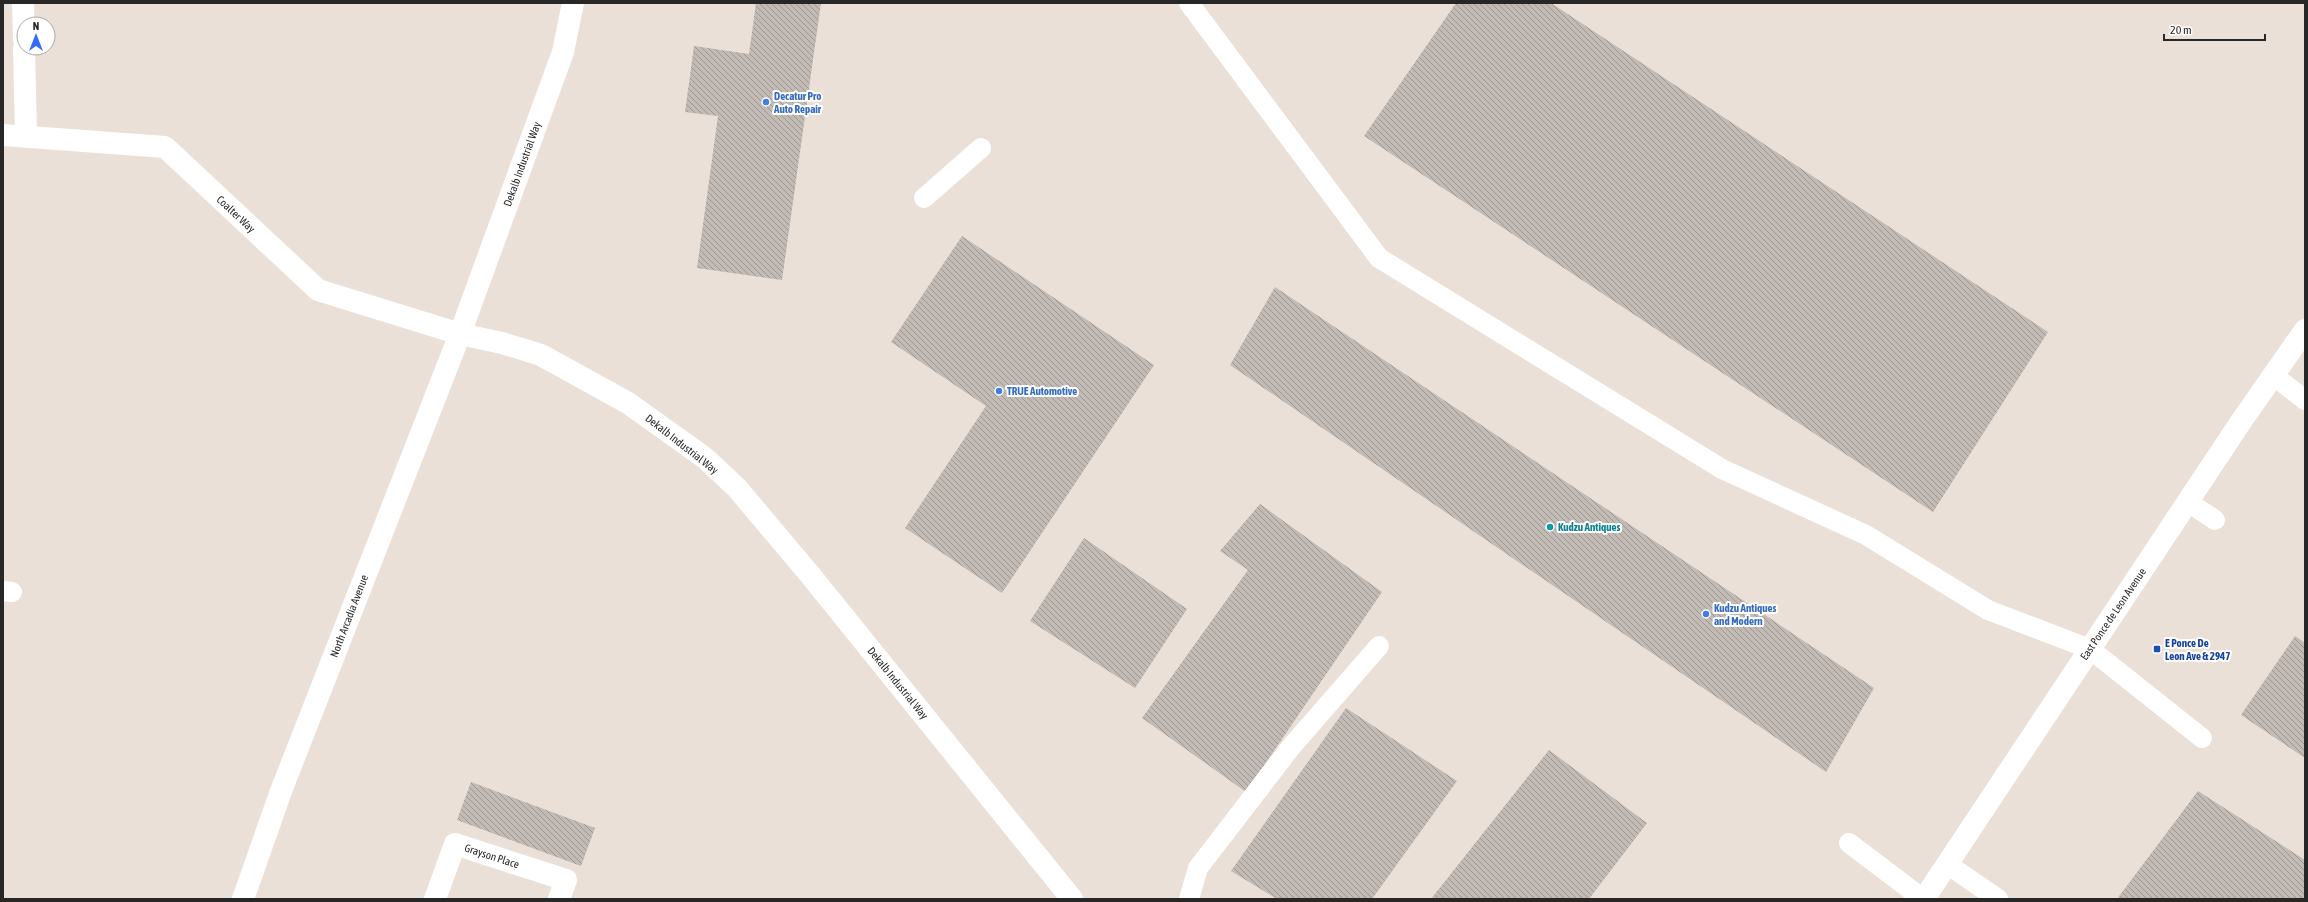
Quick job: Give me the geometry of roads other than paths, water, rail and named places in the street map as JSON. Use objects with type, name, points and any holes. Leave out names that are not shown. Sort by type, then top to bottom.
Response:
[{"type":"street","points":[[23,3],[23,16]]},
{"type":"street","name":"Dekalb Industrial Way","points":[[573,3],[563,52],[460,334],[502,343],[553,362],[628,403],[705,458],[736,488],[812,576],[1072,899]]},
{"type":"street","points":[[24,56],[26,136]]},
{"type":"street","name":"Coalter Way","points":[[3,135],[165,147],[318,290],[460,334]]},
{"type":"street","name":"East Ponce de Leon Avenue","points":[[1923,899],[2273,375],[2305,330]]},
{"type":"street","name":"North Arcadia Avenue","points":[[243,899],[281,791],[460,334]]},
{"type":"street","name":"Grayson Place","points":[[435,899],[455,844],[566,880],[559,899]]},
{"type":"lane","points":[[1189,3],[1379,258],[1722,469],[1866,535],[1988,610],[2090,649],[2202,738]]},
{"type":"lane","points":[[924,198],[982,148]]},
{"type":"lane","points":[[2273,375],[2305,400]]},
{"type":"lane","points":[[2188,502],[2215,520]]},
{"type":"lane","points":[[1189,899],[1198,868],[1291,747],[1379,646]]},
{"type":"lane","points":[[1849,843],[1923,899]]},
{"type":"lane","points":[[1947,864],[1998,899]]},
{"type":"place","name":"Decatur Pro Auto Repair","points":[[766,102]]},
{"type":"place","name":"TRUE Automotive","points":[[999,391]]},
{"type":"place","name":"Kudzu Antiques","points":[[1550,527]]},
{"type":"place","name":"Kudzu Antiques and Modern","points":[[1706,614]]},
{"type":"place","name":"E Ponce De Leon Ave & 2947","points":[[2157,649]]}]
